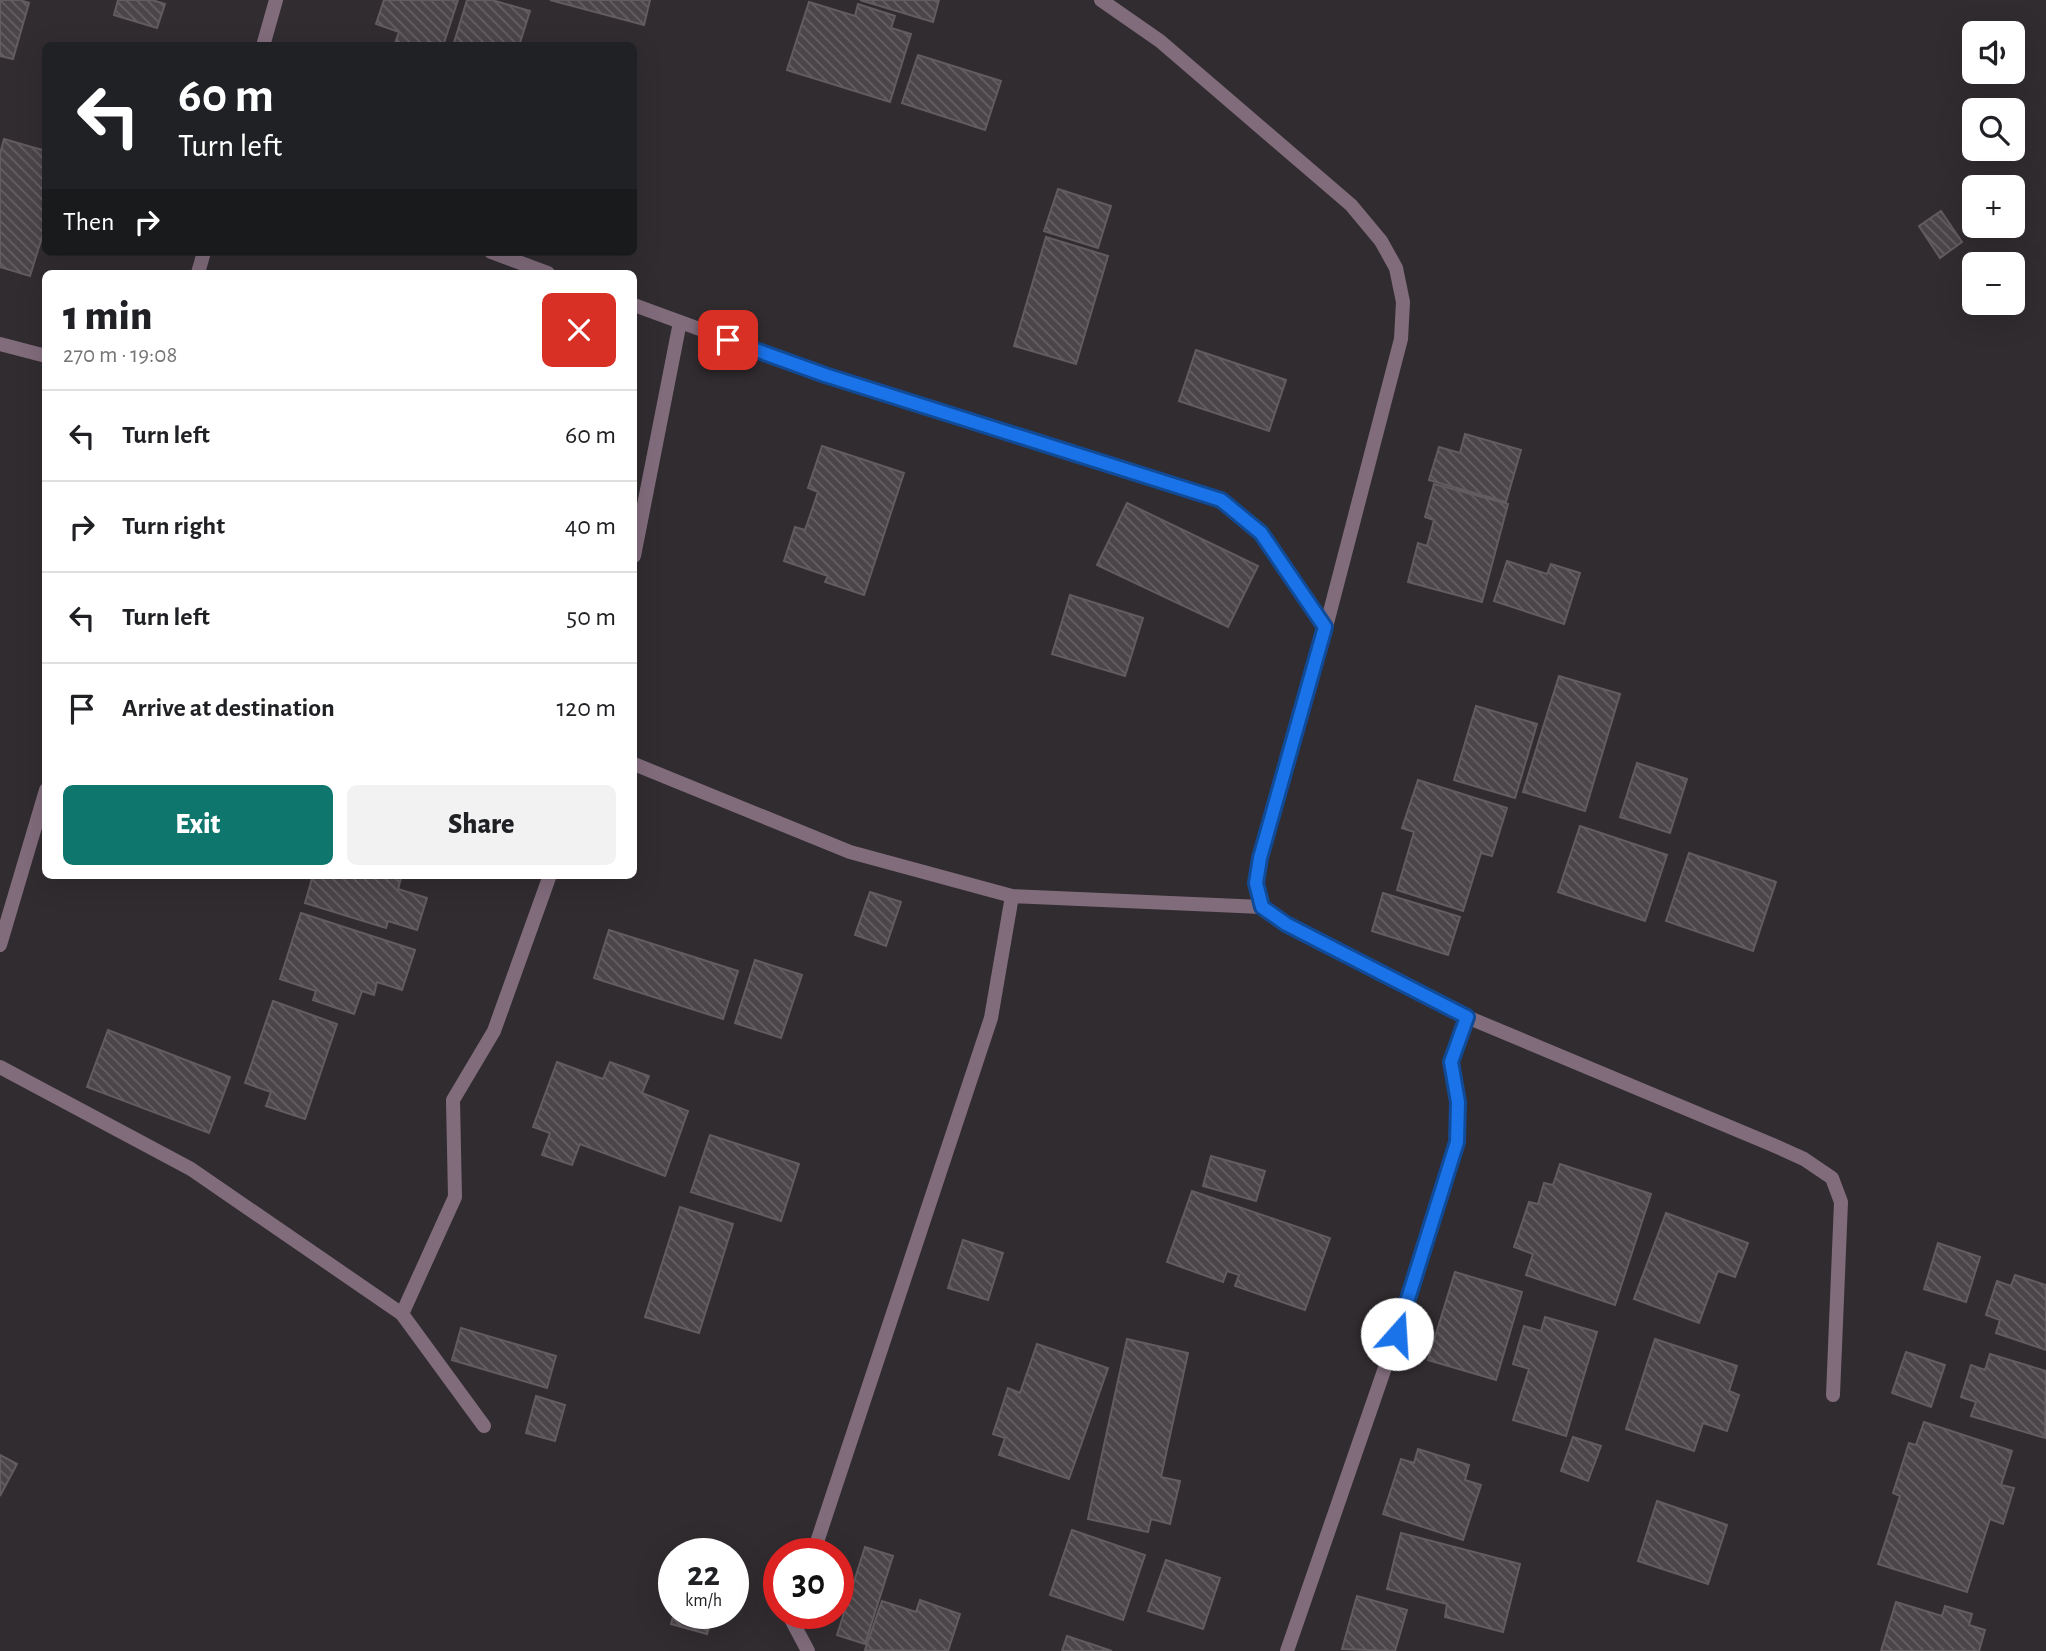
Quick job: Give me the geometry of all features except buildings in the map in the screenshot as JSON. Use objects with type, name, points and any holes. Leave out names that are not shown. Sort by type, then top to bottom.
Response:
[{"type":"street","points":[[264,42],[276,0]]},
{"type":"street","points":[[1101,0],[1160,41],[1351,205],[1381,241],[1396,268],[1403,302],[1401,339],[1325,627],[1260,858],[1256,883],[1262,907]]},
{"type":"street","points":[[502,256],[540,270]]},
{"type":"street","points":[[637,306],[825,375],[1221,500],[1261,533],[1325,627]]},
{"type":"street","points":[[637,541],[680,322]]},
{"type":"street","points":[[0,344],[42,355]]},
{"type":"street","points":[[637,765],[850,852],[1012,896],[1262,907],[1286,924],[1467,1017],[1804,1159],[1832,1178],[1841,1202],[1833,1395]]},
{"type":"street","points":[[0,945],[42,803]]},
{"type":"street","points":[[402,1314],[455,1197],[453,1100],[494,1031],[549,879]]},
{"type":"street","points":[[818,1538],[991,1018],[1012,896]]},
{"type":"street","points":[[1287,1651],[1406,1307],[1457,1142],[1458,1102],[1451,1062],[1467,1017]]},
{"type":"street","points":[[0,1067],[191,1169],[402,1314],[484,1426]]},
{"type":"street","points":[[796,1629],[808,1651]]},
{"type":"route","points":[[728,340],[825,375],[1221,500],[1261,533],[1325,627],[1260,858],[1256,883],[1262,907],[1286,924],[1467,1017],[1451,1062],[1458,1102],[1457,1142],[1397,1334]]}]
